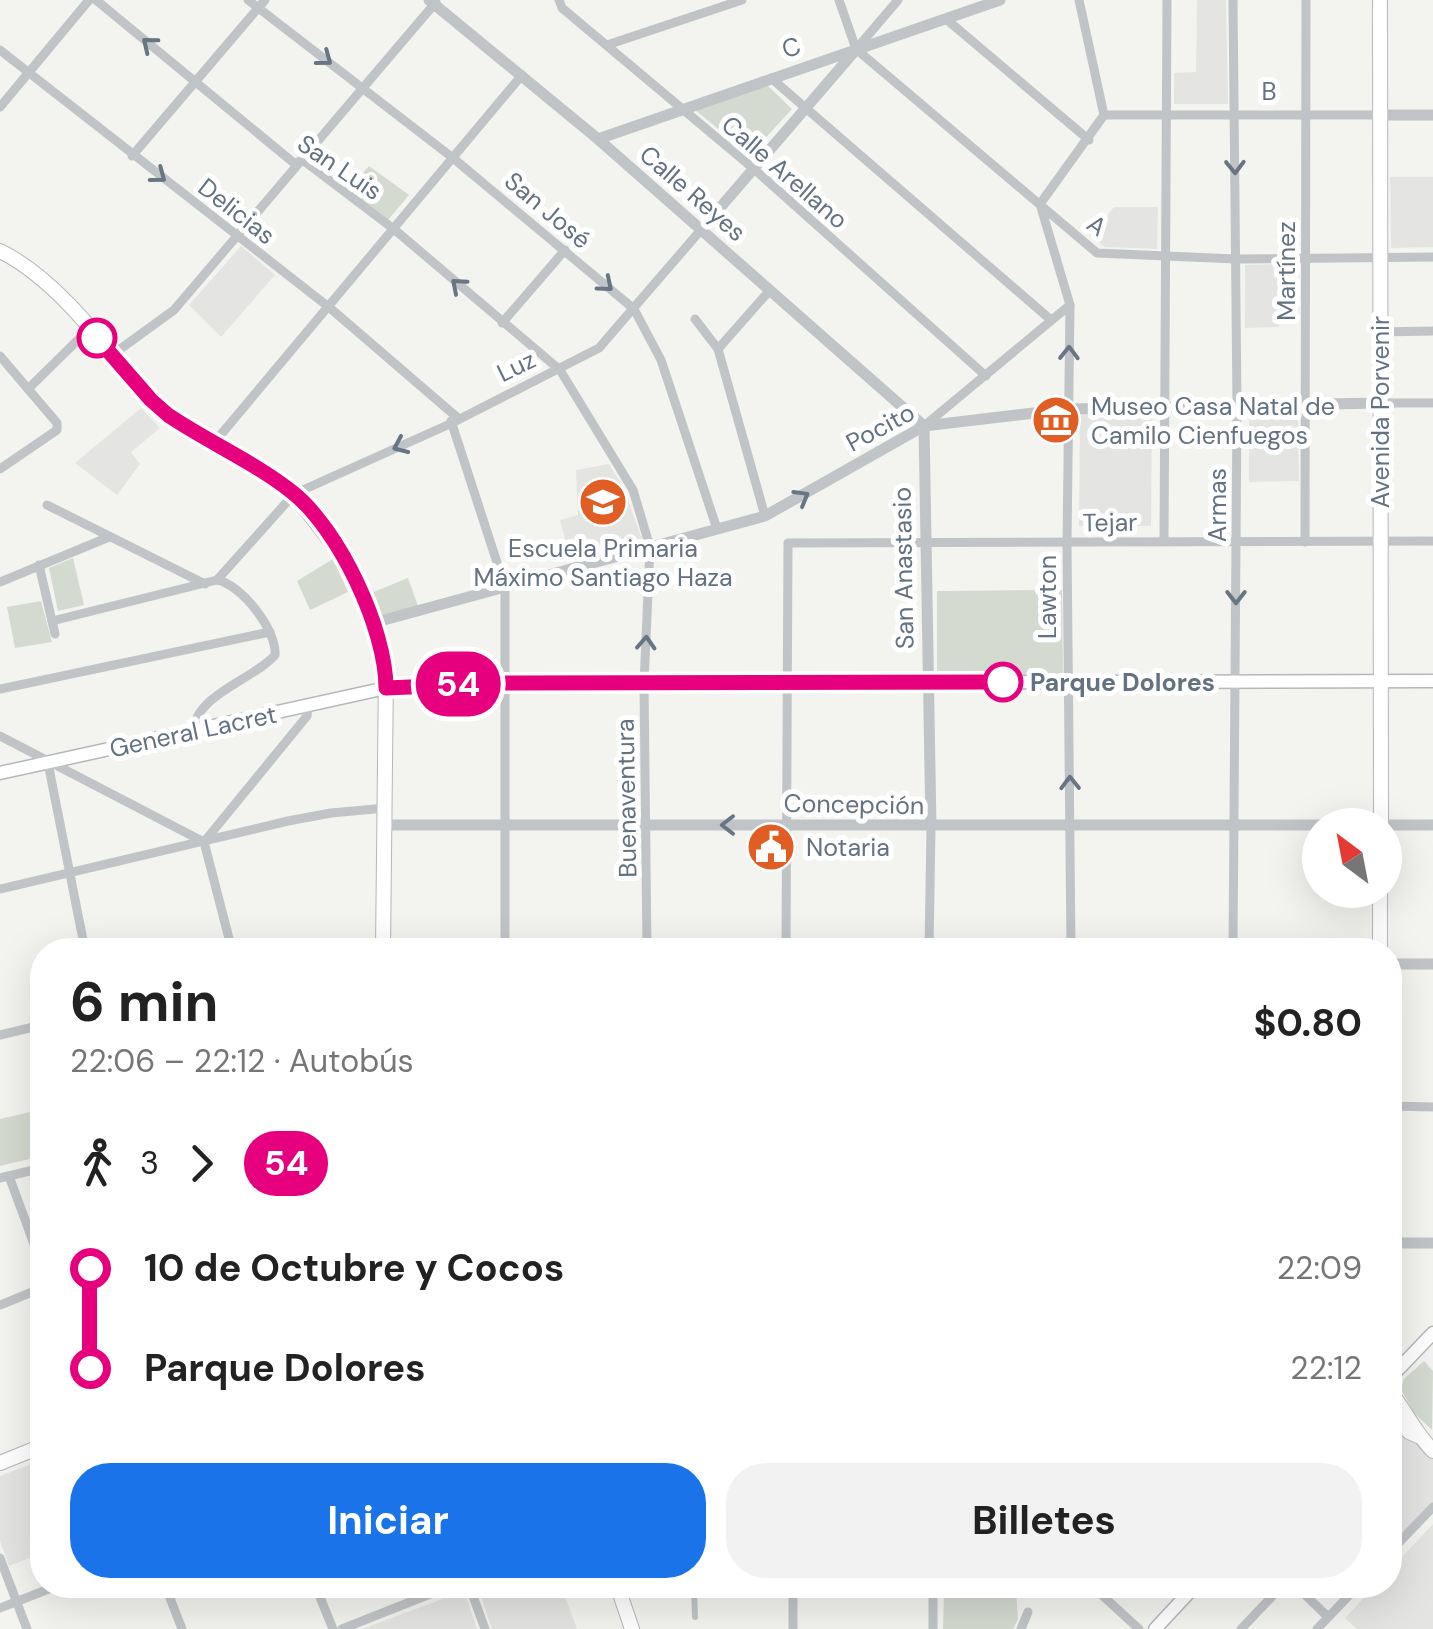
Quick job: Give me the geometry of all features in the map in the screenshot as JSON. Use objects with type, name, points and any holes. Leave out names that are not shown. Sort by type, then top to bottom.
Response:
[{"type":"main road","name":"Avenida Porvenir","points":[[1380,0],[1381,808]]},
{"type":"main road","points":[[0,251],[37,276],[151,400],[294,494],[342,556],[383,654],[383,938]]},
{"type":"main road","name":"General Lacret","points":[[0,773],[386,688],[504,683],[1433,681]]},
{"type":"main road","points":[[1380,908],[1380,938]]},
{"type":"main road","points":[[1402,1366],[1433,1334]]},
{"type":"main road","points":[[1402,1407],[1416,1426],[1418,1436]]},
{"type":"main road","points":[[1402,1424],[1433,1451]]},
{"type":"main road","points":[[0,1462],[30,1451]]},
{"type":"main road","points":[[621,1598],[632,1629]]},
{"type":"main road","points":[[1156,1629],[1184,1598]]},
{"type":"street","points":[[0,107],[92,0]]},
{"type":"street","name":"San Luis","points":[[92,0],[294,163],[304,161],[395,230],[560,370]]},
{"type":"street","name":"San José","points":[[248,0],[261,4],[634,308],[660,360],[717,529]]},
{"type":"street","points":[[607,44],[742,0]]},
{"type":"street","points":[[839,0],[856,49]]},
{"type":"street","name":"Luz","points":[[52,621],[217,580],[294,494],[456,421],[599,348],[898,0]]},
{"type":"street","name":"C","points":[[598,138],[1000,0]]},
{"type":"street","points":[[1040,204],[1104,115],[1079,0]]},
{"type":"street","points":[[1164,541],[1167,0]]},
{"type":"street","name":"Armas","points":[[1233,0],[1237,406],[1233,938]]},
{"type":"street","name":"Martínez","points":[[1305,542],[1306,0]]},
{"type":"street","points":[[112,355],[174,310],[304,161],[433,1]]},
{"type":"street","name":"Calle Reyes","points":[[433,1],[598,138],[924,426]]},
{"type":"street","name":"Calle Arellano","points":[[561,1],[562,8],[754,169],[986,376]]},
{"type":"street","points":[[132,156],[261,4]]},
{"type":"street","points":[[946,19],[1089,140]]},
{"type":"street","name":"A","points":[[856,49],[1097,253],[1236,259],[1433,257]]},
{"type":"street","name":"Delicias","points":[[0,50],[330,308],[446,407],[456,421],[505,587],[506,938]]},
{"type":"street","points":[[213,444],[522,75]]},
{"type":"street","points":[[771,78],[1051,320]]},
{"type":"street","name":"B","points":[[1104,115],[1433,115]]},
{"type":"street","name":"Lawton","points":[[1040,204],[1070,304],[1066,543],[1071,938]]},
{"type":"street","points":[[502,322],[564,250]]},
{"type":"street","points":[[718,349],[770,290]]},
{"type":"street","points":[[924,426],[1070,304]]},
{"type":"street","points":[[696,318],[718,349],[765,516]]},
{"type":"street","points":[[28,389],[89,329]]},
{"type":"street","points":[[1380,332],[1433,331]]},
{"type":"street","points":[[0,356],[57,423],[57,430],[0,469]]},
{"type":"street","name":"Buenaventura","points":[[560,370],[632,490],[650,547],[644,684],[647,938]]},
{"type":"street","name":"Pocito","points":[[373,623],[765,516],[924,426],[1068,409],[1433,404]]},
{"type":"street","name":"San Anastasio","points":[[924,426],[929,938]]},
{"type":"street","points":[[47,504],[205,584]]},
{"type":"street","points":[[0,582],[109,537]]},
{"type":"street","name":"Tejar","points":[[786,684],[788,543],[1433,541]]},
{"type":"street","points":[[39,565],[55,634]]},
{"type":"street","points":[[194,730],[196,719],[214,698],[272,660],[276,647],[270,632],[237,588],[217,580]]},
{"type":"street","points":[[0,689],[270,632]]},
{"type":"street","points":[[786,684],[786,938]]},
{"type":"street","points":[[204,842],[307,716],[308,705]]},
{"type":"street","points":[[0,736],[204,842],[229,938]]},
{"type":"street","points":[[48,763],[83,938]]},
{"type":"street","points":[[0,889],[330,812],[386,808]]},
{"type":"street","name":"Concepción","points":[[386,825],[1302,825]]},
{"type":"street","points":[[1402,825],[1433,825]]},
{"type":"street","points":[[1402,964],[1433,964]]},
{"type":"street","points":[[0,1035],[30,1028]]},
{"type":"street","points":[[1402,1106],[1433,1107]]},
{"type":"street","points":[[30,1171],[4,1177],[30,1238]]},
{"type":"street","points":[[1402,1242],[1433,1243]]},
{"type":"street","points":[[0,1306],[30,1293]]},
{"type":"street","points":[[1402,1539],[1433,1507]]},
{"type":"street","points":[[0,1558],[27,1629]]},
{"type":"street","points":[[0,1608],[30,1597]]},
{"type":"street","points":[[170,1598],[182,1629]]},
{"type":"street","points":[[320,1598],[333,1629]]},
{"type":"street","points":[[342,1629],[420,1598]]},
{"type":"street","points":[[474,1598],[485,1629]]},
{"type":"street","points":[[694,1598],[695,1618]]},
{"type":"street","points":[[793,1598],[793,1629]]},
{"type":"street","points":[[933,1598],[933,1629]]},
{"type":"street","points":[[1105,1598],[1139,1629]]},
{"type":"street","points":[[1241,1629],[1271,1598]]},
{"type":"street","points":[[1308,1598],[1328,1618]]},
{"type":"street","points":[[1317,1629],[1347,1598]]},
{"type":"street","points":[[1021,1629],[1028,1612]]},
{"type":"shaded area","points":[[1197,0],[1226,0],[1228,104],[1174,104],[1174,73],[1196,72]]},
{"type":"shaded area","points":[[768,86],[792,109],[750,155],[694,109]]},
{"type":"shaded area","points":[[369,166],[409,195],[388,220],[349,189]]},
{"type":"shaded area","points":[[1390,177],[1433,177],[1433,247],[1391,248]]},
{"type":"shaded area","points":[[1114,207],[1158,207],[1157,249],[1105,247],[1090,236]]},
{"type":"shaded area","points":[[241,246],[275,275],[221,337],[189,305]]},
{"type":"shaded area","points":[[1277,264],[1279,327],[1245,328],[1245,265]]},
{"type":"shaded area","points":[[141,408],[160,428],[131,452],[140,464],[117,495],[75,463]]},
{"type":"shaded area","points":[[1152,412],[1151,526],[1079,526],[1080,413]]},
{"type":"shaded area","points":[[1298,413],[1299,481],[1249,482],[1249,414]]},
{"type":"shaded area","name":"Escuela Primaria Máximo Santiago Haza","points":[[609,464],[624,489],[643,542],[571,561],[560,520],[578,515],[576,470]]},
{"type":"shaded area","points":[[73,558],[84,605],[58,611],[49,568]]},
{"type":"shaded area","points":[[333,559],[348,592],[310,610],[297,581]]},
{"type":"shaded area","points":[[408,578],[418,606],[379,617],[371,593]]},
{"type":"shaded area","points":[[1062,590],[1063,676],[937,676],[937,591]]},
{"type":"shaded area","points":[[41,601],[52,642],[15,648],[7,607]]},
{"type":"shaded area","points":[[30,1112],[30,1159],[0,1166],[0,1119]]},
{"type":"shaded area","points":[[1424,1361],[1433,1371],[1432,1430],[1414,1413],[1402,1391],[1404,1379]]},
{"type":"shaded area","points":[[1402,1422],[1433,1454],[1433,1507],[1402,1539]]},
{"type":"shaded area","points":[[30,1465],[30,1558],[9,1566],[0,1541],[0,1476]]},
{"type":"shaded area","points":[[1433,1524],[1433,1629],[1357,1629],[1345,1618],[1364,1598],[1402,1598],[1402,1557]]},
{"type":"shaded area","points":[[445,1598],[466,1598],[477,1629],[362,1629]]},
{"type":"shaded area","points":[[481,1598],[566,1598],[577,1629],[492,1629]]},
{"type":"shaded area","points":[[944,1598],[1017,1598],[1018,1619],[1013,1629],[943,1629]]},
{"type":"bus line","name":"54","points":[[97,338],[168,415],[288,489],[306,506],[342,556],[365,604],[383,654],[386,688],[504,683],[1003,682]]},
{"type":"place","name":"Museo Casa Natal de Camilo Cienfuegos","points":[[1056,420]]},
{"type":"place","name":"Escuela Primaria Máximo Santiago Haza","points":[[603,502]]},
{"type":"place","name":"Parque Dolores","points":[[1003,682]]},
{"type":"place","name":"Notaria","points":[[771,847]]}]
